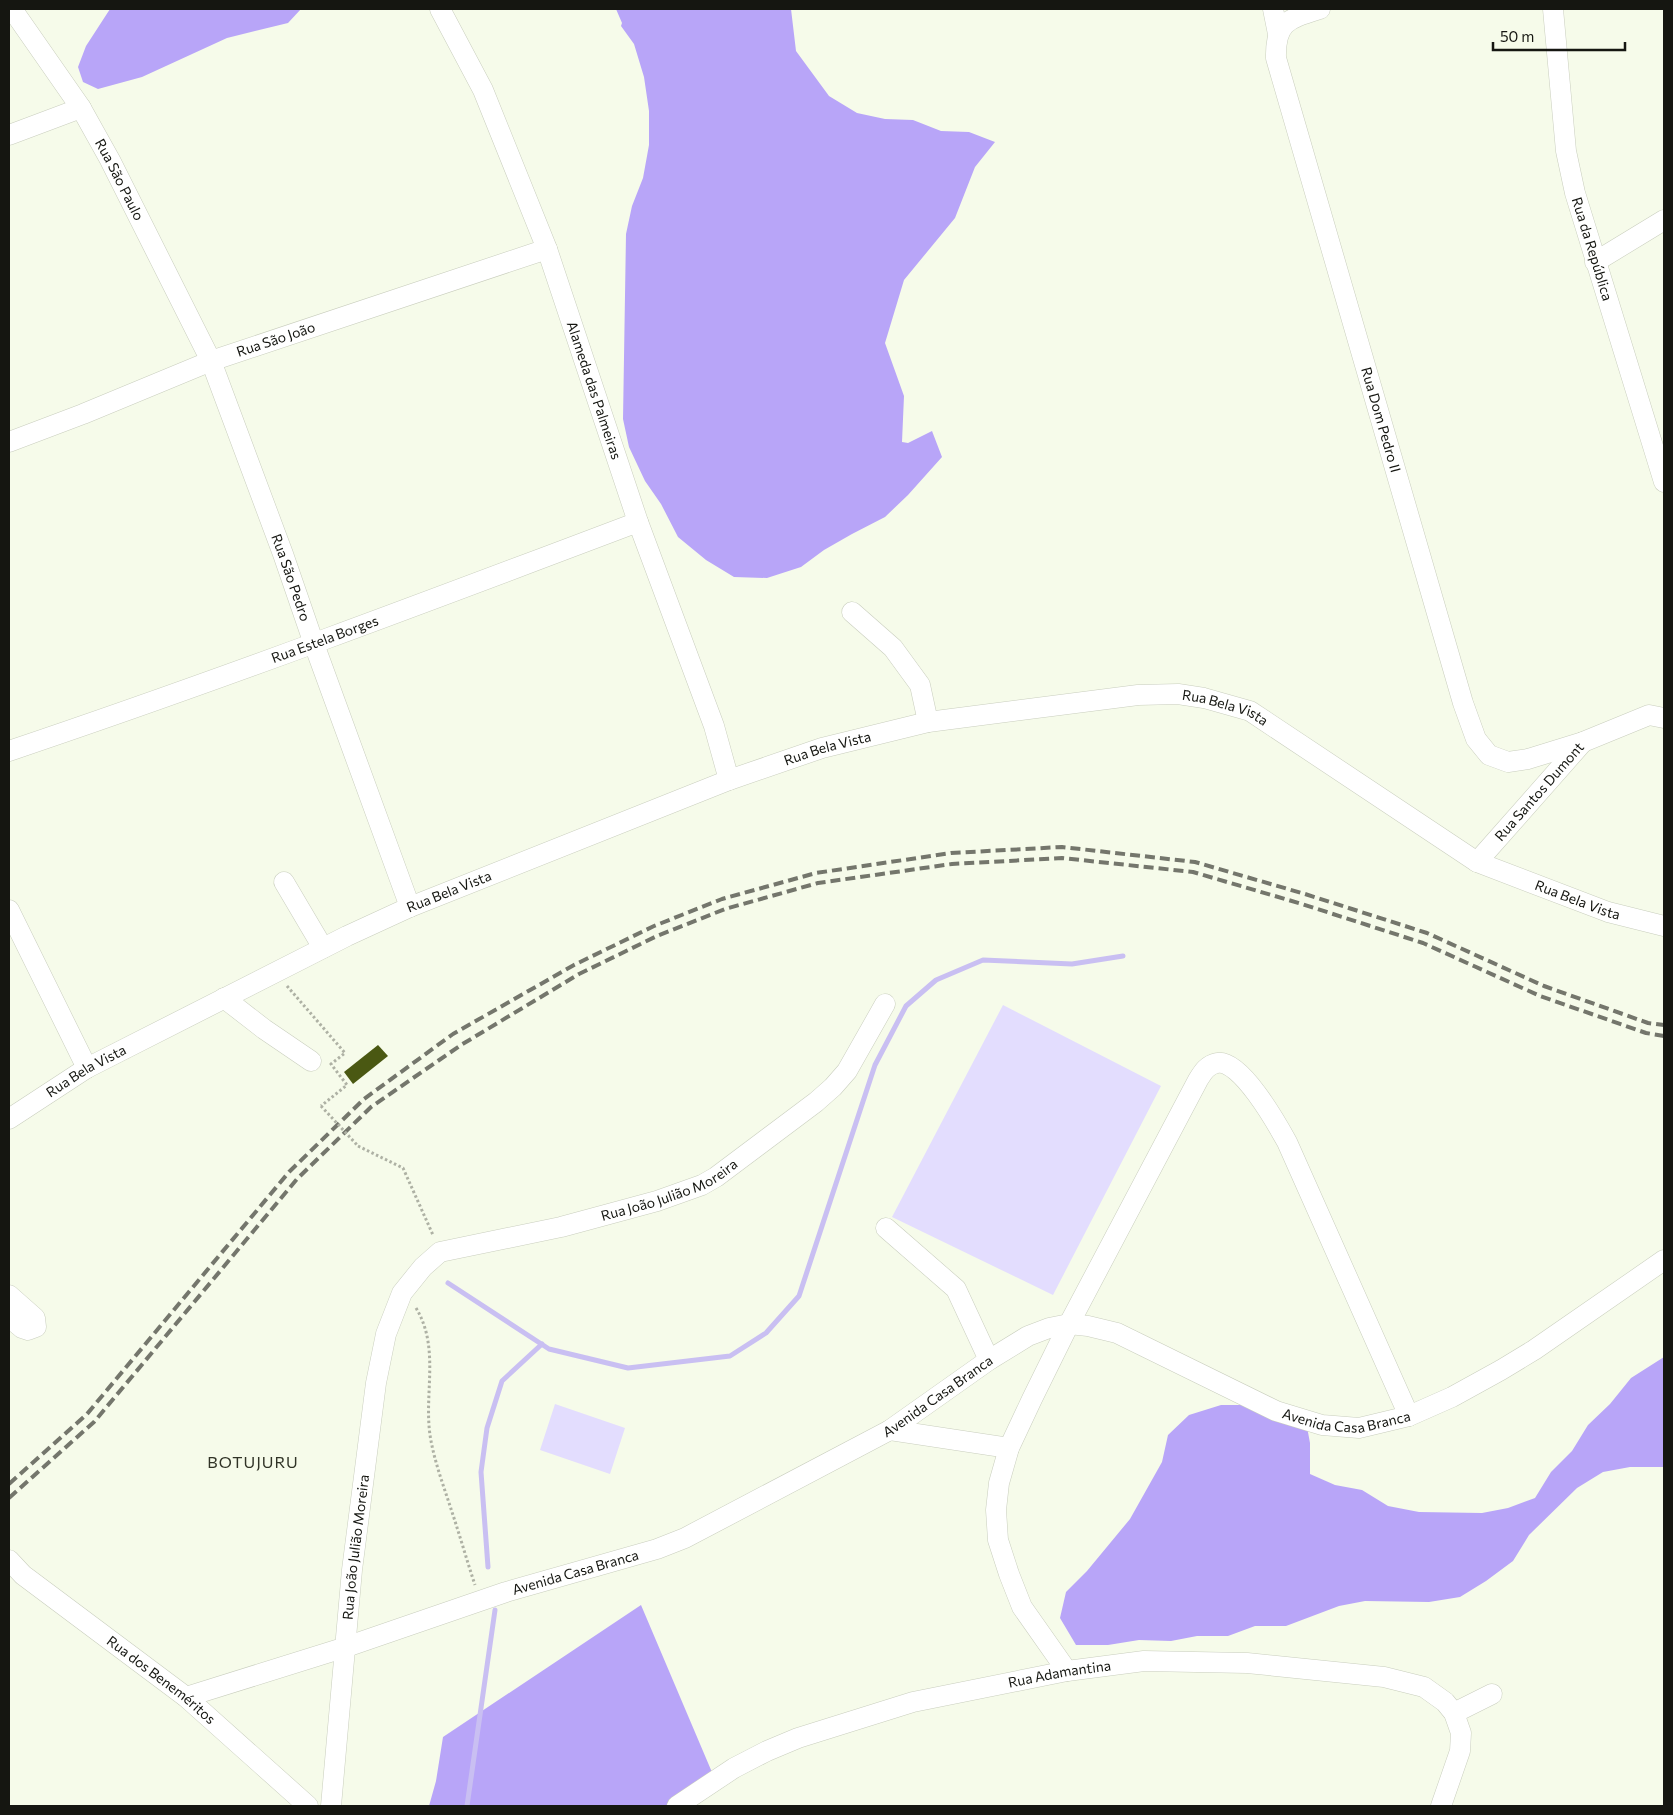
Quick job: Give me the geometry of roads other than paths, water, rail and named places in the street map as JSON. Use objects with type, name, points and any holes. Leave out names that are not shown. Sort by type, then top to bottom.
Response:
[{"type":"street","name":"Rua São Paulo","points":[[12,9],[81,108],[123,185],[211,361]]},
{"type":"street","name":"Alameda das Palmeiras","points":[[440,9],[483,90],[547,249],[638,522],[714,726],[729,780]]},
{"type":"street","points":[[1272,9],[1278,34]]},
{"type":"street","points":[[1278,34],[1284,24],[1298,16],[1320,9]]},
{"type":"street","name":"Rua da República","points":[[1553,9],[1566,151],[1575,192],[1664,482]]},
{"type":"street","name":"Rua Dom Pedro II","points":[[1278,34],[1276,58],[1463,703],[1476,739],[1489,755],[1508,762],[1528,759],[1583,742]]},
{"type":"street","points":[[9,135],[81,108]]},
{"type":"street","points":[[1595,262],[1664,220]]},
{"type":"street","name":"Rua São João","points":[[9,442],[83,414],[211,361],[547,249]]},
{"type":"street","name":"Rua São Pedro","points":[[211,361],[283,554],[410,907]]},
{"type":"street","name":"Rua Estela Borges","points":[[9,751],[314,644],[638,522]]},
{"type":"street","points":[[852,612],[893,648],[920,685],[928,722]]},
{"type":"street","name":"Rua Bela Vista","points":[[9,1118],[87,1068],[323,948],[410,907],[729,780],[822,748],[928,722],[1138,695],[1178,694],[1204,698],[1250,711],[1477,862],[1608,912],[1664,926]]},
{"type":"street","name":"Rua Santos Dumont","points":[[1477,862],[1583,742],[1659,713]]},
{"type":"street","points":[[284,882],[323,948]]},
{"type":"street","points":[[9,910],[87,1068]]},
{"type":"street","points":[[224,998],[264,1029],[311,1061]]},
{"type":"street","name":"Rua João Julião Moreira","points":[[331,1806],[352,1570],[376,1384],[386,1334],[402,1293],[423,1267],[440,1252],[561,1227],[657,1201],[709,1181],[816,1102],[833,1087],[847,1071],[885,1004]]},
{"type":"street","points":[[1067,1671],[1022,1607],[998,1540],[996,1510],[999,1483],[1009,1448],[1069,1324],[1198,1080],[1208,1066],[1219,1062],[1230,1065],[1244,1078],[1273,1117],[1287,1142],[1409,1416]]},
{"type":"street","points":[[886,1228],[956,1290],[989,1360]]},
{"type":"street","name":"Avenida Casa Branca","points":[[186,1697],[346,1647],[480,1601],[657,1549],[685,1538],[890,1430],[989,1360],[1028,1336],[1049,1328],[1069,1324],[1088,1326],[1117,1333],[1276,1411],[1322,1425],[1359,1428],[1409,1416],[1452,1397],[1534,1350],[1664,1260]]},
{"type":"street","points":[[9,1296],[35,1318],[36,1327],[28,1330],[22,1328],[9,1317]]},
{"type":"street","points":[[890,1430],[1009,1448]]},
{"type":"street","name":"Rua dos Beneméritos","points":[[9,1560],[23,1575],[186,1697],[308,1806]]},
{"type":"street","name":"Rua Adamantina","points":[[677,1806],[734,1768],[798,1738],[913,1702],[1067,1671],[1144,1661],[1247,1663],[1384,1677],[1424,1687],[1445,1702],[1454,1713]]},
{"type":"street","points":[[1440,1806],[1460,1751],[1461,1734],[1454,1713],[1492,1694]]},
{"type":"waterway","points":[[448,1283],[549,1349],[628,1368],[730,1356],[766,1333],[799,1296],[875,1065],[906,1006],[936,980],[983,960],[1072,964],[1123,956]]},
{"type":"waterway","points":[[488,1567],[481,1472],[487,1428],[502,1381],[542,1344]]},
{"type":"waterway","points":[[467,1806],[495,1610]]},
{"type":"railway","points":[[9,1484],[87,1414],[289,1172],[364,1099],[453,1034],[574,965],[654,926],[722,899],[816,873],[951,853],[1062,847],[1195,862],[1305,894],[1427,933],[1544,986],[1648,1023],[1664,1025]]},
{"type":"railway","points":[[9,1498],[94,1422],[297,1179],[371,1107],[461,1045],[579,974],[657,936],[725,909],[818,883],[952,864],[1062,858],[1193,872],[1302,904],[1423,943],[1540,996],[1646,1033],[1664,1036]]},
{"type":"district","name":"BOTUJURU","points":[[253,1462]]}]
